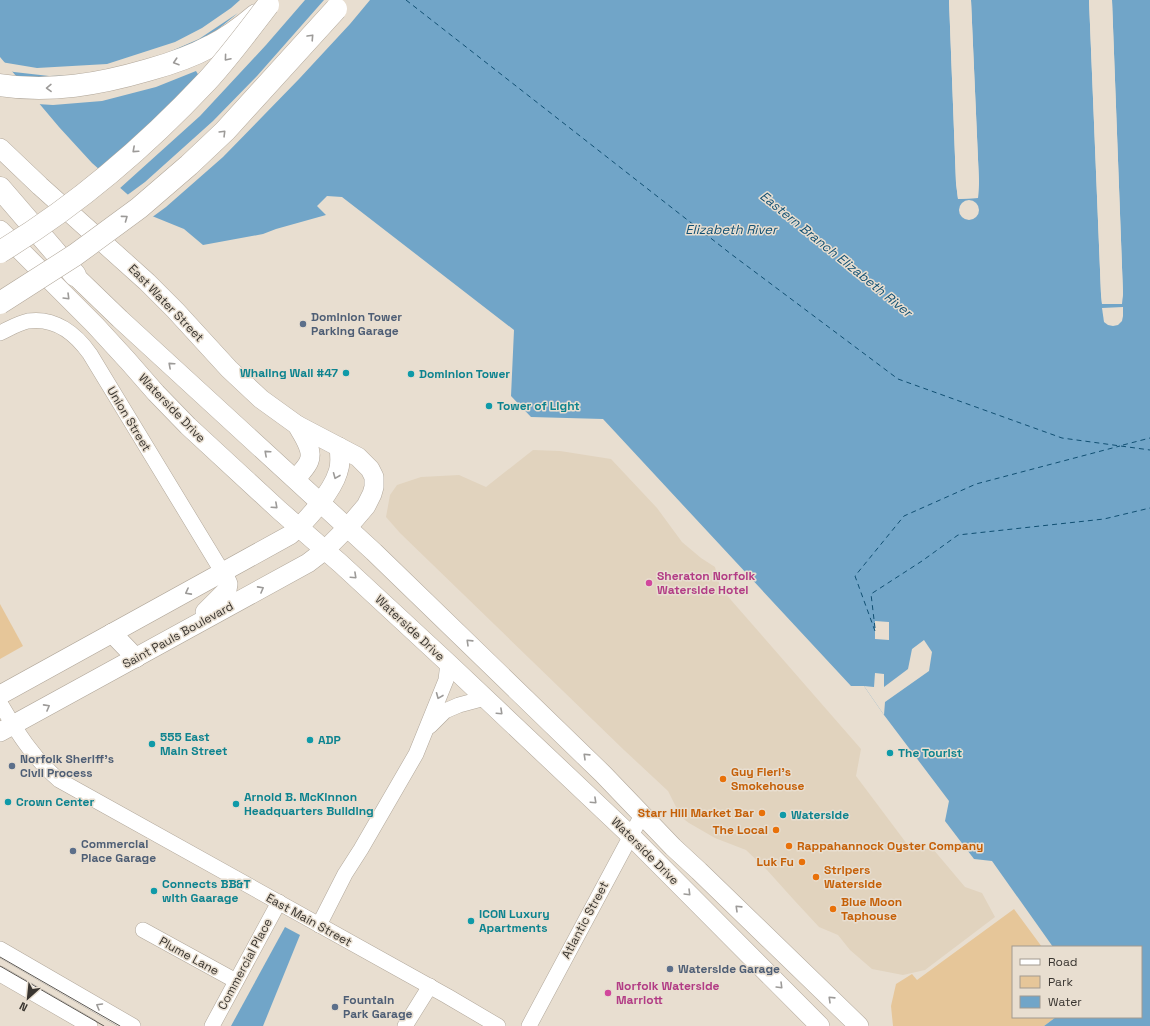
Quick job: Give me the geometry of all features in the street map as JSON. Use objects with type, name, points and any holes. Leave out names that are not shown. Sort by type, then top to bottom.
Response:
[{"type":"highway","points":[[0,303],[75,255],[139,208],[189,165],[225,131],[344,0]]},
{"type":"highway","points":[[0,85],[37,88],[68,87],[98,83],[180,61],[212,46],[240,29],[271,3]]},
{"type":"highway","points":[[0,252],[32,232],[88,190],[168,120],[216,70],[271,3]]},
{"type":"highway","points":[[0,188],[75,275]]},
{"type":"main road","name":"East Water Street","points":[[0,148],[30,177],[147,282],[175,310],[216,356],[270,407],[297,425],[316,445],[339,447],[363,460],[374,477],[374,487],[370,499],[362,512],[348,527]]},
{"type":"main road","name":"Waterside Drive","points":[[0,205],[120,319],[348,527],[613,783],[673,848],[699,871],[854,1021]]},
{"type":"main road","name":"Waterside Drive","points":[[0,230],[95,325],[188,426],[448,663],[631,836],[818,1024]]},
{"type":"main road","points":[[296,479],[309,462],[316,445]]},
{"type":"main road","points":[[0,695],[283,539],[299,527],[320,502],[333,483],[339,471],[339,447]]},
{"type":"main road","name":"Saint Pauls Boulevard","points":[[6,729],[308,563],[325,550],[348,527]]},
{"type":"main road","points":[[184,632],[227,590],[228,584],[223,573]]},
{"type":"main road","points":[[112,633],[136,658]]},
{"type":"main road","points":[[818,1024],[854,1021]]},
{"type":"street","name":"Union Street","points":[[0,333],[21,323],[37,321],[64,327],[78,339],[90,354],[223,573]]},
{"type":"street","points":[[319,925],[345,874],[365,843],[416,754],[427,730],[437,699],[446,680],[448,663]]},
{"type":"street","points":[[427,730],[445,711],[459,705],[485,698]]},
{"type":"street","name":"East Main Street","points":[[0,703],[6,729],[26,746],[38,761],[59,780],[430,986],[498,1026]]},
{"type":"street","name":"Atlantic Street","points":[[529,1026],[642,814]]},
{"type":"street","name":"Commercial Place","points":[[212,1026],[279,902]]},
{"type":"street","name":"Plume Lane","points":[[143,930],[236,981]]},
{"type":"street","points":[[0,949],[131,1026]]},
{"type":"street","points":[[0,974],[90,1026]]},
{"type":"street","points":[[405,1026],[430,986]]},
{"type":"shaded area","points":[[533,450],[560,451],[611,459],[657,508],[682,542],[701,558],[715,567],[720,587],[861,749],[856,776],[910,848],[933,849],[965,887],[982,893],[995,917],[925,970],[903,975],[872,969],[850,950],[838,935],[819,927],[767,870],[746,850],[715,838],[681,817],[668,791],[400,533],[386,517],[390,495],[397,485],[421,477],[459,475],[486,487]]},
{"type":"green space","points":[[0,604],[23,646],[0,659]]},
{"type":"green space","points":[[1014,909],[1041,946],[1012,946],[1012,1018],[1055,1018],[1044,1026],[893,1026],[891,1006],[896,984],[912,974],[917,980]]},
{"type":"water","name":"Elizabeth River","points":[[0,0],[949,0],[956,183],[958,199],[978,198],[979,182],[971,0],[1089,0],[1102,304],[1121,304],[1123,294],[1112,0],[1150,0],[1150,1026],[1044,1026],[1055,1018],[1142,1018],[1142,946],[1052,946],[992,861],[974,859],[945,821],[949,801],[864,686],[851,686],[603,419],[531,417],[511,396],[514,330],[342,197],[327,196],[317,206],[326,215],[263,234],[203,245],[184,229],[152,216],[92,163],[59,127],[0,57]]},
{"type":"water","points":[[285,927],[300,935],[263,1026],[231,1026]]},
{"type":"pier","points":[[240,0],[305,0],[266,45],[200,116],[119,189],[99,172],[116,159],[187,93],[199,76],[196,71],[156,87],[102,101],[53,105],[37,104],[15,78],[32,81],[69,81],[106,76],[146,65],[181,51],[217,30],[238,13],[199,39],[153,59],[83,75],[49,76],[14,72],[9,71],[1,62],[37,68],[107,64],[175,42],[202,28]]},
{"type":"pier","points":[[324,0],[370,0],[299,79],[223,157],[166,207],[151,218],[126,196],[145,182],[213,121],[257,76]]},
{"type":"pier","points":[[949,0],[951,0],[958,183],[960,197],[976,196],[977,182],[969,0],[971,0],[979,182],[978,198],[958,199],[956,183]]},
{"type":"pier","points":[[1089,0],[1091,0],[1104,302],[1120,302],[1121,294],[1110,0],[1112,0],[1123,294],[1122,304],[1102,304]]},
{"type":"pier","points":[[969,200],[976,203],[979,210],[976,217],[969,220],[962,217],[959,210],[962,203]]},
{"type":"pier","points":[[1123,307],[1122,321],[1118,325],[1108,325],[1104,322],[1102,308]]},
{"type":"pier","points":[[875,621],[889,622],[889,640],[875,639]]},
{"type":"pier","points":[[924,640],[932,652],[929,671],[885,702],[884,715],[864,686],[874,687],[875,673],[884,674],[884,687],[908,669],[912,649]]},
{"type":"ferry route","points":[[406,0],[731,254],[898,379],[1062,438],[1150,450]]},
{"type":"ferry route","points":[[1123,445],[1150,438]]},
{"type":"ferry route","points":[[875,631],[855,576],[904,516],[976,484],[1120,446]]},
{"type":"ferry route","points":[[875,628],[871,594],[922,561],[958,535],[1104,519],[1150,508]]},
{"type":"tram line","points":[[0,957],[120,1026]]},
{"type":"tram line","points":[[0,966],[104,1026]]},
{"type":"place","name":"Dominion Tower Parking Garage","points":[[303,324]]},
{"type":"place","name":"Whaling Wall #47","points":[[346,373]]},
{"type":"place","name":"Dominion Tower","points":[[411,374]]},
{"type":"place","name":"Tower of Light","points":[[489,406]]},
{"type":"place","name":"Sheraton Norfolk Waterside Hotel","points":[[649,583]]},
{"type":"place","name":"ADP","points":[[310,740]]},
{"type":"place","name":"555 East Main Street","points":[[152,744]]},
{"type":"place","name":"The Tourist","points":[[890,753]]},
{"type":"place","name":"Norfolk Sheriff's Civil Process","points":[[12,766]]},
{"type":"place","name":"Guy Fieri's Smokehouse","points":[[723,779]]},
{"type":"place","name":"Crown Center","points":[[8,802]]},
{"type":"place","name":"Arnold B. McKinnon Headquarters Building","points":[[236,804]]},
{"type":"place","name":"Starr Hill Market Bar","points":[[762,813]]},
{"type":"place","name":"Waterside","points":[[783,815]]},
{"type":"place","name":"The Local","points":[[776,830]]},
{"type":"place","name":"Rappahannock Oyster Company","points":[[789,846]]},
{"type":"place","name":"Commercial Place Garage","points":[[73,851]]},
{"type":"place","name":"Luk Fu","points":[[802,862]]},
{"type":"place","name":"Stripers Waterside","points":[[816,877]]},
{"type":"place","name":"Connects BB&T with Gaarage","points":[[154,891]]},
{"type":"place","name":"Blue Moon Taphouse","points":[[833,909]]},
{"type":"place","name":"ICON Luxury Apartments","points":[[471,921]]},
{"type":"place","name":"Waterside Garage","points":[[670,969]]},
{"type":"place","name":"Norfolk Waterside Marriott","points":[[608,993]]},
{"type":"place","name":"Fountain Park Garage","points":[[335,1007]]},
{"type":"water label","name":"Eastern Branch Elizabeth River","points":[[836,254]]}]
